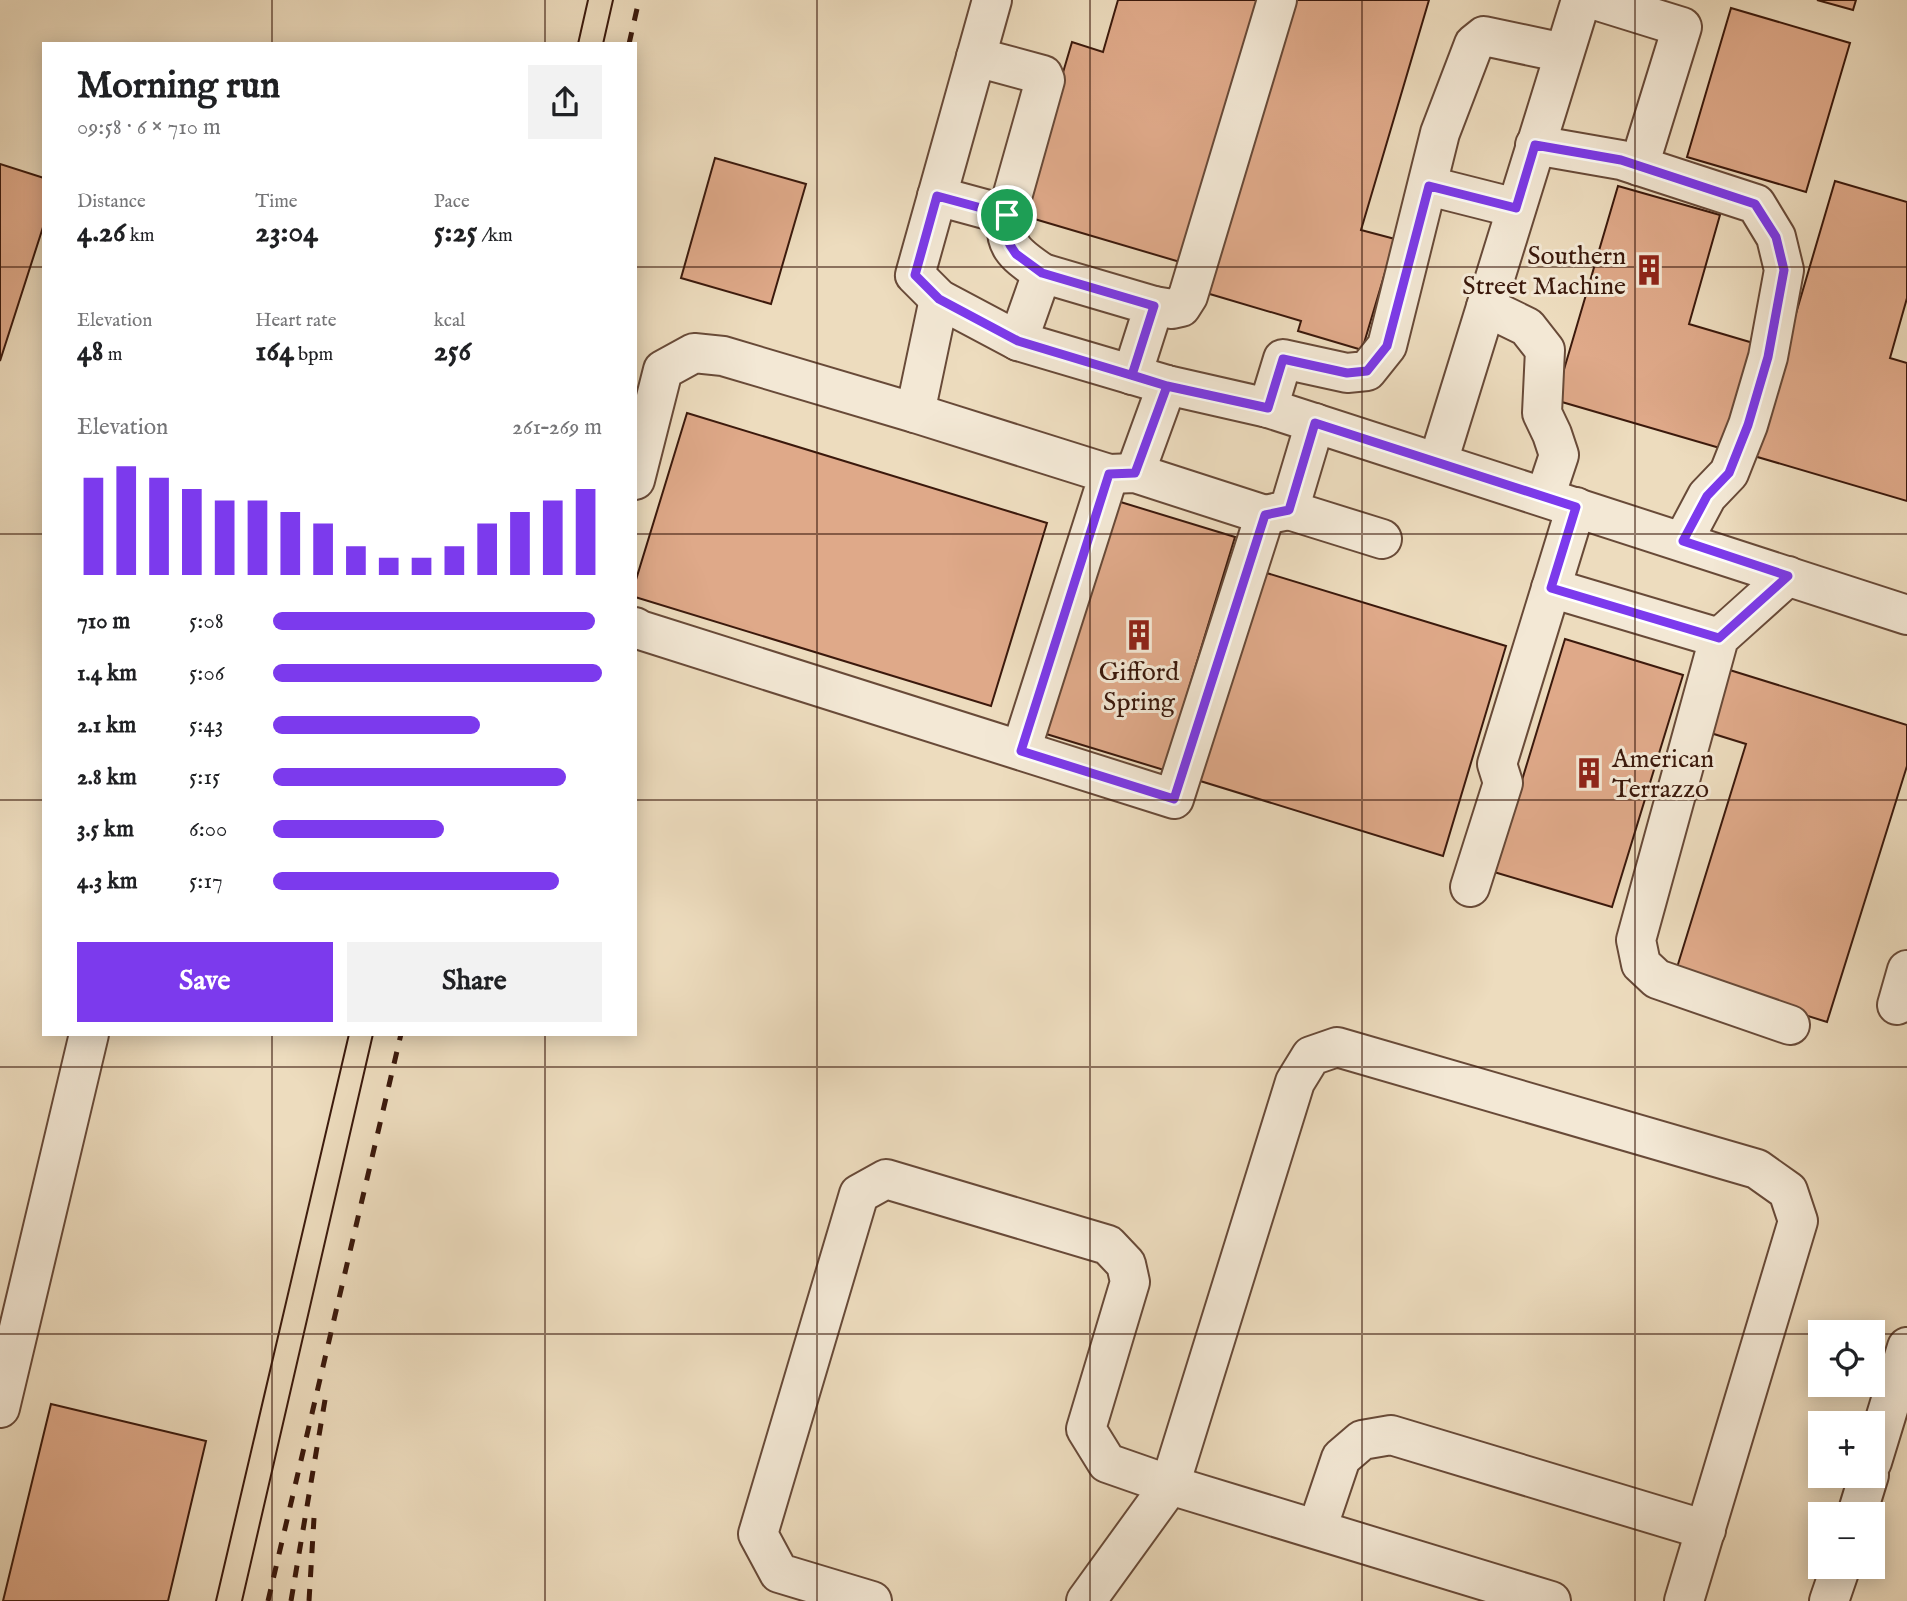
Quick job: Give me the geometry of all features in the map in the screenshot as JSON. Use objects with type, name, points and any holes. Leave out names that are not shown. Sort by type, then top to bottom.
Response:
[{"type":"street","points":[[915,412],[937,196],[992,0]]},
{"type":"street","points":[[976,57],[1043,75],[1045,80],[1007,215],[1006,236],[1016,254],[1042,273],[1172,309],[1181,307],[1188,296],[1277,0]]},
{"type":"street","points":[[1438,462],[1581,0]]},
{"type":"street","points":[[1595,0],[1677,14],[1639,166]]},
{"type":"street","points":[[1268,408],[1283,359],[1347,373],[1367,371],[1387,346],[1429,186],[1440,133],[1474,44],[1484,36],[1564,53]]},
{"type":"street","points":[[1535,145],[1621,160],[1755,204],[1776,237],[1784,270],[1768,357],[1748,425],[1729,473],[1707,496],[1683,541]]},
{"type":"street","points":[[1429,186],[1516,208]]},
{"type":"street","points":[[937,196],[1007,215]]},
{"type":"street","points":[[1018,341],[1042,273]]},
{"type":"street","points":[[927,287],[1018,341],[1150,380],[1268,408],[1907,615]]},
{"type":"street","points":[[1021,751],[1122,474],[1150,380],[1154,306]]},
{"type":"street","points":[[1470,887],[1503,783],[1497,764],[1551,588],[1561,502],[1559,455],[1542,413],[1545,350],[1527,327],[1486,307]]},
{"type":"street","points":[[637,472],[663,370],[694,353],[723,356],[1122,474],[1382,540]]},
{"type":"street","points":[[637,628],[1174,799],[1277,513],[1315,423]]},
{"type":"street","points":[[1788,576],[1719,638],[1636,940],[1640,964],[1657,979],[1790,1025]]},
{"type":"street","points":[[1551,588],[1719,638]]},
{"type":"street","points":[[2,1398],[89,1036]]},
{"type":"street","points":[[1086,1601],[1170,1485],[1295,1082],[1311,1056],[1337,1047],[1757,1170],[1788,1191],[1798,1221],[1684,1601]]},
{"type":"street","points":[[872,1601],[779,1573],[758,1534],[859,1194],[887,1180],[1108,1245],[1126,1264],[1130,1282],[1086,1429],[1107,1463],[1317,1529],[1502,1594],[1551,1601]]},
{"type":"street","points":[[1885,1419],[1907,1347]]},
{"type":"street","points":[[1317,1529],[1341,1458],[1362,1440],[1391,1436],[1706,1530]]},
{"type":"street","points":[[1829,1601],[1837,1579]]},
{"type":"building","points":[[1118,0],[1257,0],[1180,262],[1021,215],[1072,42],[1103,52]]},
{"type":"building","points":[[1283,0],[1429,0],[1361,230],[1395,239],[1362,350],[1298,331],[1301,321],[1203,292]]},
{"type":"building","points":[[1817,0],[1856,0],[1853,10]]},
{"type":"building","points":[[1731,8],[1850,43],[1806,192],[1687,157]]},
{"type":"building","points":[[715,158],[806,184],[771,304],[681,278]]},
{"type":"building","points":[[0,164],[42,177],[42,230],[0,361]]},
{"type":"building","points":[[1835,181],[1907,202],[1907,298],[1890,358],[1907,363],[1907,501],[1754,456]]},
{"type":"building","name":"Southern Street Machine","points":[[1618,186],[1720,215],[1689,324],[1760,345],[1730,451],[1555,400]]},
{"type":"building","points":[[687,413],[1047,523],[991,706],[637,598],[637,576]]},
{"type":"building","name":"Gifford Spring","points":[[1114,500],[1235,537],[1164,770],[1043,733]]},
{"type":"building","points":[[1260,571],[1506,646],[1443,856],[1197,780]]},
{"type":"building","name":"American Terrazzo","points":[[1565,639],[1683,675],[1612,907],[1494,872]]},
{"type":"building","points":[[1720,667],[1907,725],[1907,766],[1827,1022],[1675,974],[1746,744],[1701,730]]},
{"type":"building","points":[[51,1404],[206,1441],[168,1601],[3,1601]]},
{"type":"tram line","points":[[578,42],[588,0]]},
{"type":"tram line","points":[[603,42],[613,0]]},
{"type":"tram line","points":[[216,1601],[349,1036]]},
{"type":"tram line","points":[[242,1601],[373,1036]]},
{"type":"railway","points":[[629,42],[639,0]]},
{"type":"railway","points":[[268,1601],[401,1036]]},
{"type":"railway","points":[[291,1601],[326,1394]]},
{"type":"railway","points":[[309,1601],[314,1518]]},
{"type":"place","name":"Southern Street Machine","points":[[1649,270]]},
{"type":"place","name":"Gifford Spring","points":[[1139,635]]},
{"type":"place","name":"American Terrazzo","points":[[1589,773]]},
{"type":"route","points":[[1007,215],[937,196],[915,275],[939,299],[1018,341],[1167,386],[1268,408],[1283,359],[1347,373],[1367,371],[1387,346],[1429,186],[1516,208],[1535,145],[1621,160],[1755,204],[1776,237],[1784,270],[1768,357],[1748,425],[1729,473],[1707,496],[1683,541],[1788,576],[1719,638],[1551,588],[1576,507],[1315,423],[1289,510],[1265,515],[1174,799],[1021,751],[1109,474],[1135,473],[1167,386],[1132,375],[1154,306],[1042,273],[1016,254],[1010,245],[1006,236],[1007,215]]}]
